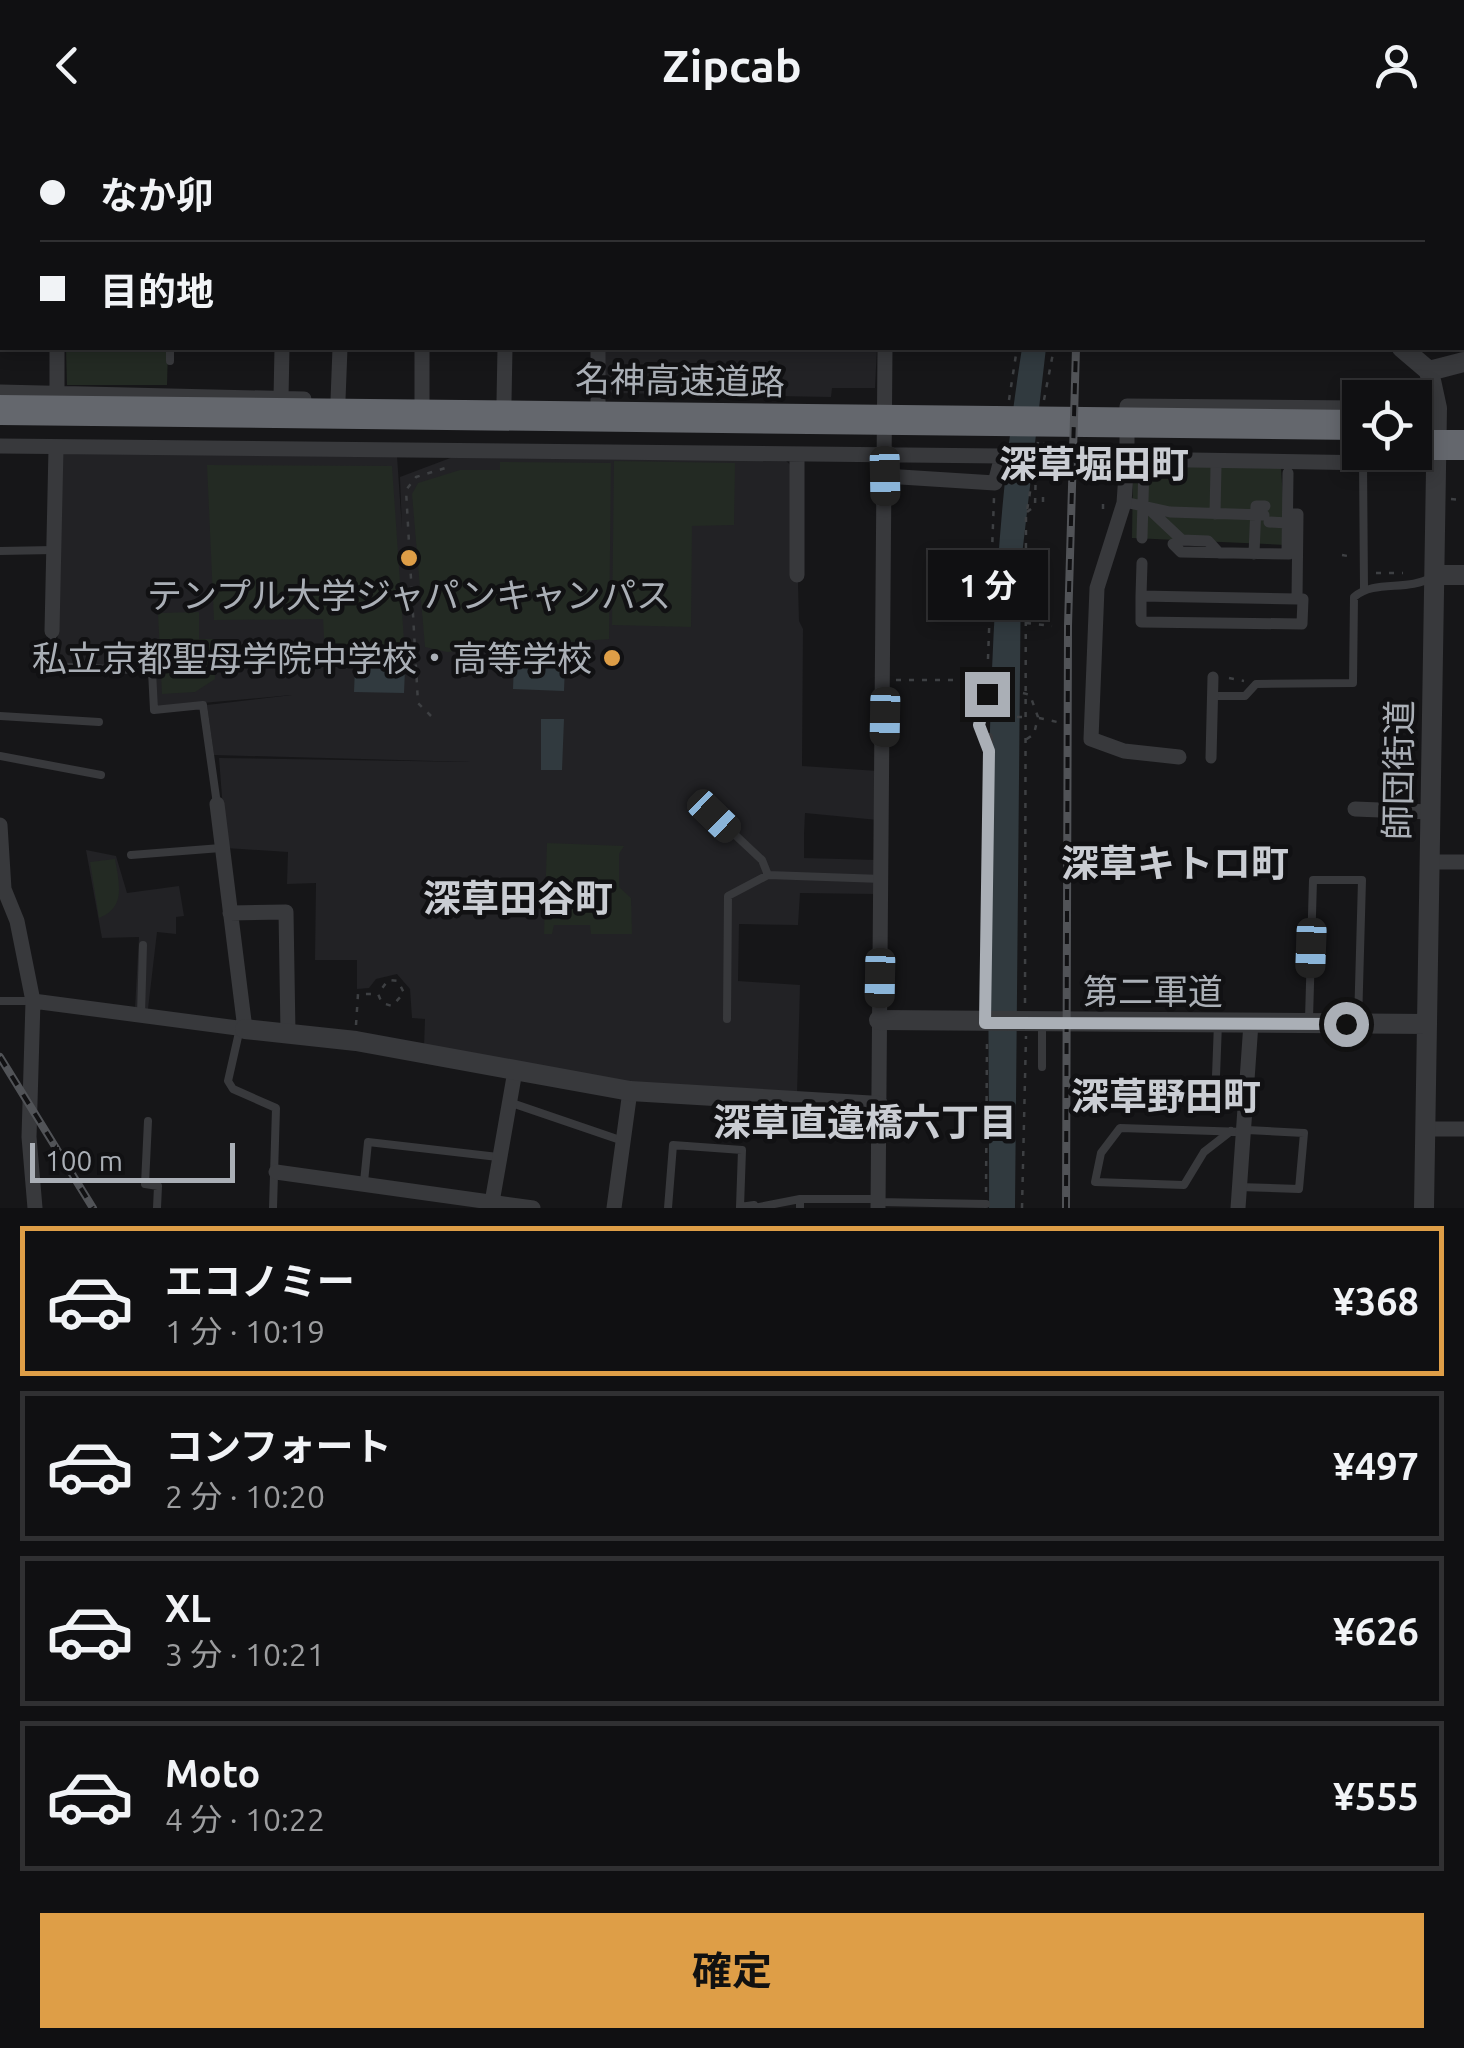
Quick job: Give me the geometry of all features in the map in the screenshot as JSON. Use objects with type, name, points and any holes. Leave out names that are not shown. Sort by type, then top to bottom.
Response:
[{"type":"highway","name":"名神高速道路","points":[[0,410],[1342,425]]},
{"type":"highway","name":"名神高速道路","points":[[0,430],[1342,453]]},
{"type":"street","points":[[57,350],[57,393]]},
{"type":"street","points":[[281,398],[282,350]]},
{"type":"street","points":[[338,400],[340,350]]},
{"type":"street","points":[[422,350],[422,401]]},
{"type":"street","points":[[504,402],[505,350]]},
{"type":"street","points":[[598,350],[598,402]]},
{"type":"street","points":[[878,1203],[885,681],[884,350]]},
{"type":"street","points":[[1404,350],[1429,371],[1464,362]]},
{"type":"street","name":"師団街道","points":[[1424,1208],[1430,812],[1443,436],[1429,371]]},
{"type":"street","points":[[0,392],[1008,407]]},
{"type":"street","points":[[1179,757],[1124,751],[1092,739],[1097,588],[1124,502],[1127,406],[1342,408]]},
{"type":"street","points":[[0,446],[1002,456],[996,483],[885,476]]},
{"type":"street","points":[[52,632],[56,448]]},
{"type":"street","points":[[1127,458],[1342,453]]},
{"type":"street","points":[[797,454],[797,575]]},
{"type":"street","points":[[1142,538],[1135,503],[1144,464]]},
{"type":"street","points":[[1215,514],[1216,466]]},
{"type":"street","points":[[1173,544],[1180,552],[1198,557],[1288,554],[1288,470]]},
{"type":"street","points":[[1135,503],[1170,512],[1215,514],[1265,513],[1288,508],[1298,514],[1297,599]]},
{"type":"street","points":[[1135,503],[1163,533]]},
{"type":"street","points":[[1135,503],[1182,540],[1208,541],[1215,556]]},
{"type":"street","points":[[1254,554],[1265,513]]},
{"type":"street","points":[[1141,596],[1302,599],[1302,624],[1141,622],[1141,596],[1142,563]]},
{"type":"street","points":[[1436,575],[1464,575]]},
{"type":"street","points":[[1194,623],[1195,597]]},
{"type":"street","points":[[1228,623],[1229,598]]},
{"type":"street","points":[[1268,598],[1268,624]]},
{"type":"street","points":[[1211,758],[1213,677]]},
{"type":"street","points":[[217,804],[242,1029]]},
{"type":"street","points":[[1355,810],[1430,812]]},
{"type":"street","points":[[0,825],[2,889],[17,921],[33,1001],[30,1138],[34,1208]]},
{"type":"street","points":[[1429,862],[1464,862]]},
{"type":"street","points":[[230,913],[286,912],[288,1034]]},
{"type":"street","points":[[33,1001],[356,1042],[630,1091],[880,1106]]},
{"type":"street","name":"第二軍道","points":[[880,1020],[1426,1024]]},
{"type":"street","points":[[1238,1208],[1251,1024]]},
{"type":"street","points":[[491,1204],[515,1071]]},
{"type":"street","points":[[614,1208],[630,1091]]},
{"type":"street","points":[[1425,1129],[1464,1130]]},
{"type":"street","points":[[276,1172],[533,1208]]},
{"type":"lane","points":[[170,350],[170,362]]},
{"type":"lane","points":[[1361,470],[1358,562],[1364,588]]},
{"type":"lane","points":[[0,551],[54,550]]},
{"type":"lane","points":[[1212,696],[1245,696],[1256,684],[1353,683],[1354,597],[1364,588],[1418,585],[1436,575]]},
{"type":"lane","points":[[52,632],[52,666],[152,671],[154,710],[203,705],[217,804]]},
{"type":"lane","points":[[987,694],[979,725],[989,751]]},
{"type":"lane","points":[[0,716],[98,722]]},
{"type":"lane","points":[[986,1023],[989,737]]},
{"type":"lane","points":[[0,756],[101,775]]},
{"type":"lane","points":[[714,816],[762,860],[768,875]]},
{"type":"lane","points":[[131,854],[221,848]]},
{"type":"lane","points":[[727,1019],[728,896],[768,875],[882,879]]},
{"type":"lane","points":[[1308,1024],[1313,880],[1362,880],[1358,1024]]},
{"type":"lane","points":[[142,1014],[143,944]]},
{"type":"lane","points":[[0,1000],[33,1001]]},
{"type":"lane","points":[[1036,1023],[1042,1067]]},
{"type":"lane","points":[[1216,1076],[1218,1023]]},
{"type":"lane","points":[[242,1029],[228,1081],[233,1089],[276,1108],[273,1208]]},
{"type":"lane","points":[[508,1102],[623,1141]]},
{"type":"lane","points":[[148,1121],[145,1184],[158,1186],[157,1208]]},
{"type":"lane","points":[[1238,1187],[1299,1189],[1304,1133],[1241,1131],[1120,1128],[1101,1152],[1095,1182],[1184,1185],[1204,1152],[1241,1131]]},
{"type":"lane","points":[[364,1182],[368,1142],[498,1157]]},
{"type":"lane","points":[[668,1208],[674,1145],[742,1150],[740,1207],[800,1203],[986,1204]]},
{"type":"path","points":[[1008,407],[1017,350]]},
{"type":"path","points":[[1042,408],[1054,350]]},
{"type":"path","points":[[1036,458],[1044,458]]},
{"type":"path","points":[[1023,1208],[1036,1023],[1022,741],[1027,512],[1036,458]]},
{"type":"path","points":[[1035,502],[1036,458]]},
{"type":"path","points":[[431,716],[418,703],[406,490],[416,477],[460,464]]},
{"type":"path","points":[[987,694],[996,483],[1031,484]]},
{"type":"path","points":[[1103,498],[1103,509]]},
{"type":"path","points":[[1027,512],[1035,502],[1043,500]]},
{"type":"path","points":[[1451,500],[1464,500]]},
{"type":"path","points":[[1342,555],[1377,574],[1405,573]]},
{"type":"path","points":[[1024,622],[1052,624]]},
{"type":"path","points":[[885,681],[955,680]]},
{"type":"path","points":[[1022,741],[1034,734],[1038,717],[1030,694],[1023,693]]},
{"type":"path","points":[[989,717],[1024,717]]},
{"type":"path","points":[[1038,717],[1092,727]]},
{"type":"path","points":[[388,980],[398,981],[404,993],[392,1006],[382,1003],[378,994],[388,980]]},
{"type":"path","points":[[356,1042],[358,994],[378,994]]},
{"type":"path","points":[[986,1023],[986,1204]]},
{"type":"shaded area","points":[[66,350],[168,350],[167,385],[67,385]]},
{"type":"shaded area","points":[[603,350],[877,350],[875,388],[832,388],[831,397],[612,393],[603,388]]},
{"type":"shaded area","points":[[1022,350],[1046,350],[1021,564],[1015,1208],[989,1208],[989,777],[998,562]]},
{"type":"shaded area","points":[[62,453],[397,456],[402,529],[400,477],[453,457],[785,460],[795,469],[799,621],[803,629],[802,766],[878,771],[878,820],[805,813],[804,834],[804,858],[877,860],[876,894],[800,893],[798,925],[739,924],[738,981],[800,985],[797,1095],[634,1084],[424,1047],[425,1019],[412,1018],[410,989],[397,974],[376,979],[369,988],[357,989],[357,960],[315,960],[316,883],[287,884],[288,852],[226,848],[219,758],[470,762],[214,755],[207,705],[292,695],[157,707],[154,668],[57,663]]},
{"type":"shaded area","points":[[614,461],[735,463],[734,525],[692,526],[691,627],[612,625]]},
{"type":"shaded area","points":[[500,462],[611,463],[609,639],[447,652],[425,647],[412,494],[418,483],[460,470],[500,470]]},
{"type":"shaded area","points":[[207,465],[392,466],[405,655],[325,654],[323,619],[214,620]]},
{"type":"shaded area","points":[[1139,466],[1281,468],[1286,545],[1132,538],[1133,471]]},
{"type":"shaded area","points":[[199,612],[199,639],[214,639],[215,679],[195,692],[162,694],[158,613]]},
{"type":"shaded area","points":[[514,663],[565,665],[564,691],[513,689]]},
{"type":"shaded area","points":[[355,668],[405,669],[404,693],[354,692]]},
{"type":"shaded area","points":[[541,719],[564,719],[562,770],[541,770]]},
{"type":"shaded area","points":[[547,843],[624,846],[619,854],[619,887],[631,898],[632,934],[591,934],[590,925],[554,925],[552,934],[544,934]]},
{"type":"shaded area","points":[[86,850],[116,856],[127,893],[179,886],[184,916],[176,917],[176,934],[157,932],[148,1009],[135,1008],[139,937],[102,938]]},
{"type":"shaded area","points":[[115,859],[119,895],[113,908],[99,918],[90,862]]},
{"type":"railway","points":[[1066,1208],[1068,626],[1076,350]]},
{"type":"railway","points":[[0,1057],[93,1208]]},
{"type":"place","name":"テンプル大学ジャパンキャンパス","points":[[409,558]]},
{"type":"place","name":"私立京都聖母学院中学校・高等学校","points":[[612,658]]},
{"type":"district","name":"深草堀田町","points":[[1094,464]]},
{"type":"district","name":"深草キトロ町","points":[[1175,863]]},
{"type":"district","name":"深草田谷町","points":[[518,898]]},
{"type":"district","name":"深草野田町","points":[[1166,1096]]},
{"type":"district","name":"深草直違橋六丁目","points":[[865,1122]]},
{"type":"route","points":[[987,694],[979,725],[983,746],[989,751],[985,1023],[1346,1024]]}]
